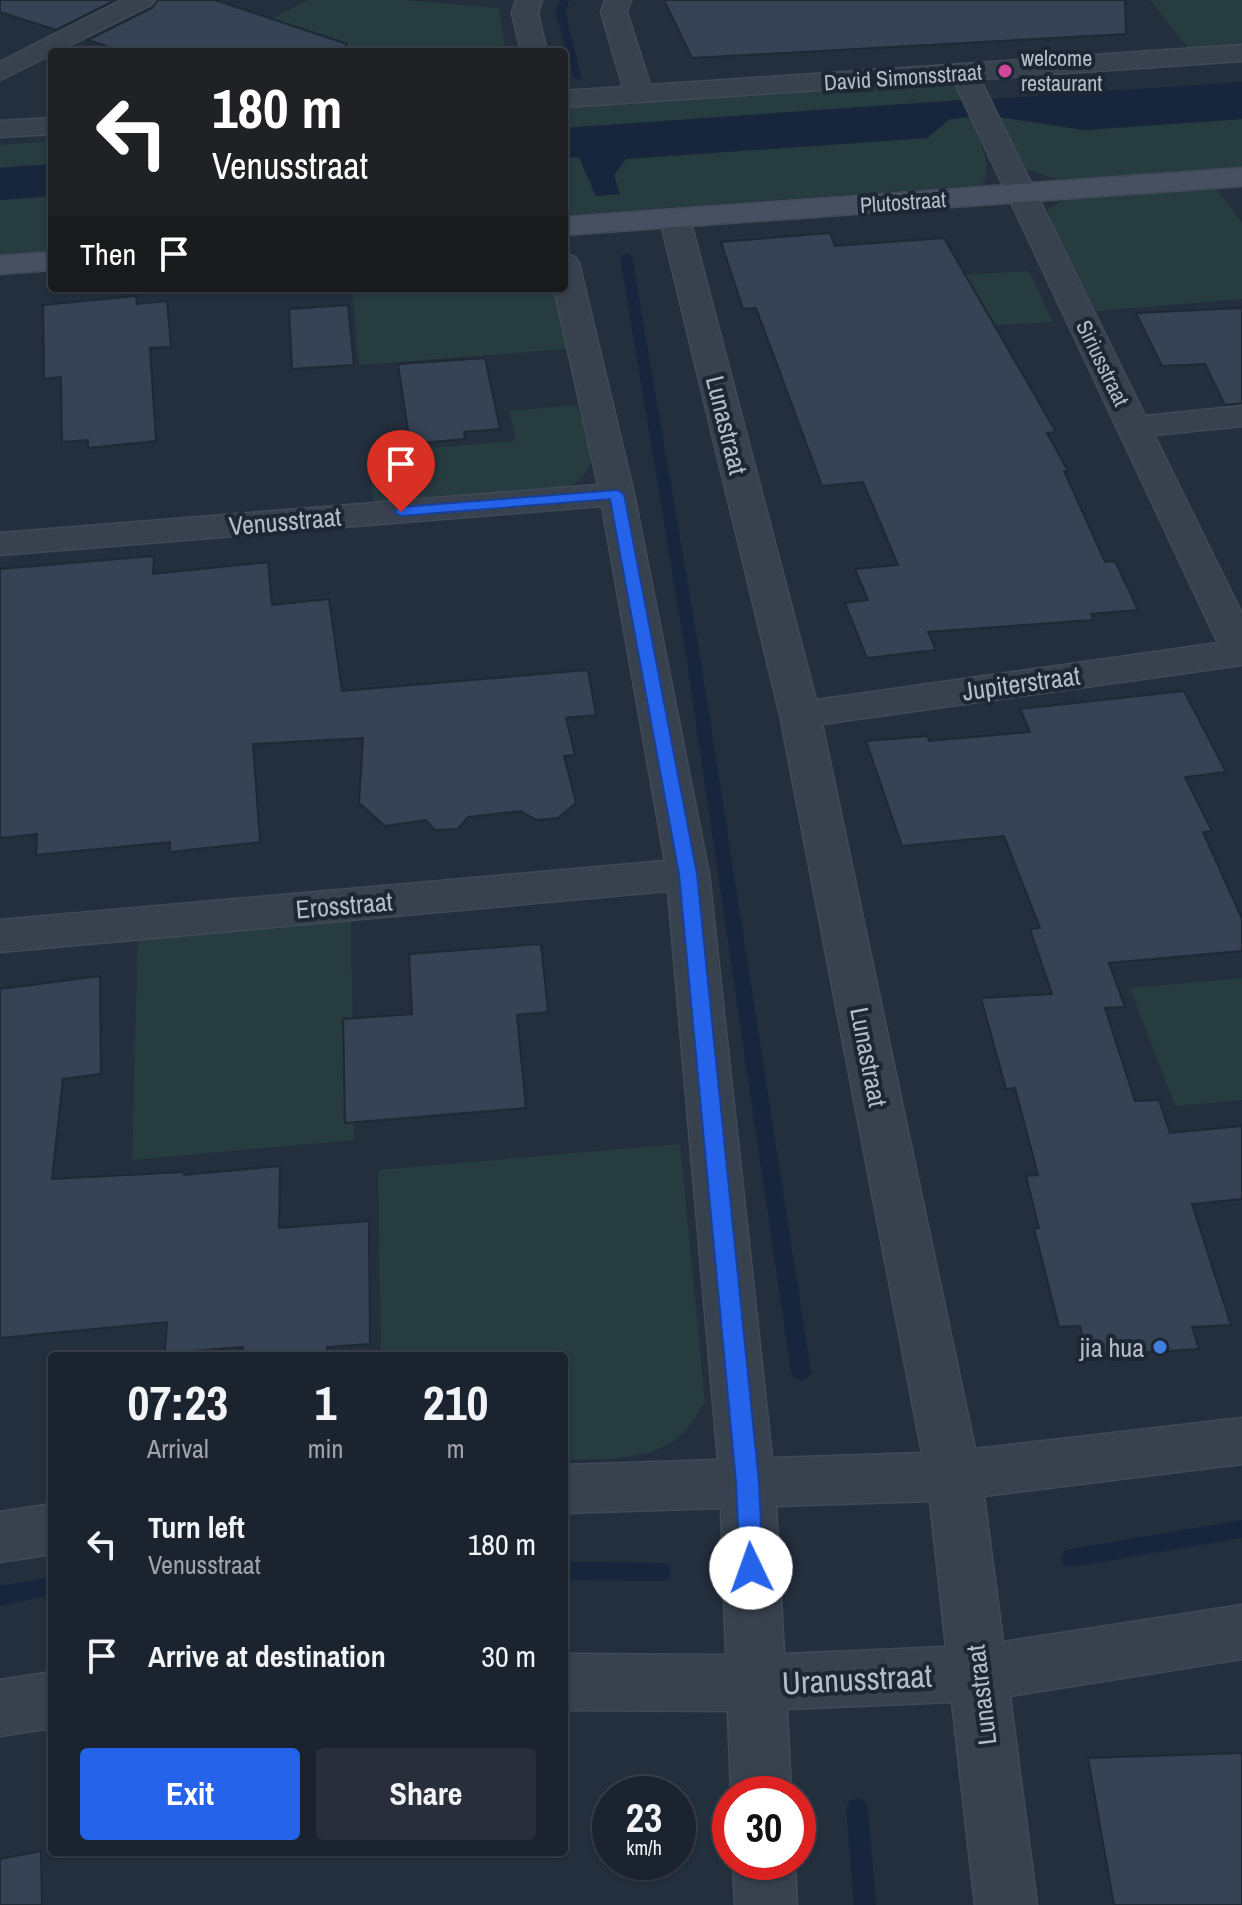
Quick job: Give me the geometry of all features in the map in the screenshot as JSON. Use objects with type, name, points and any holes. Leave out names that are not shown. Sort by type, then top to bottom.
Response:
[{"type":"street","points":[[0,72],[142,0]]},
{"type":"street","points":[[529,0],[525,13],[533,48]]},
{"type":"street","points":[[618,0],[614,12],[639,94]]},
{"type":"street","name":"David Simonsstraat","points":[[568,99],[969,80],[1242,53]]},
{"type":"street","name":"Siriusstraat","points":[[969,80],[1020,193],[1242,652]]},
{"type":"street","points":[[0,129],[48,126]]},
{"type":"street","name":"Plutostraat","points":[[568,226],[1242,177]]},
{"type":"street","name":"Lunastraat","points":[[675,219],[800,715],[954,1476],[1006,1905]]},
{"type":"street","points":[[0,265],[48,261]]},
{"type":"street","points":[[568,280],[617,494],[688,874],[747,1482],[760,1776]]},
{"type":"street","points":[[1133,427],[1242,416]]},
{"type":"street","name":"Venusstraat","points":[[0,544],[617,494]]},
{"type":"street","name":"Jupiterstraat","points":[[800,715],[1242,652]]},
{"type":"street","name":"Erosstraat","points":[[0,936],[688,874]]},
{"type":"street","points":[[568,1489],[954,1476],[1242,1441]]},
{"type":"street","points":[[0,1537],[48,1530]]},
{"type":"street","name":"Uranusstraat","points":[[568,1682],[757,1683],[978,1673],[1242,1632]]},
{"type":"street","points":[[0,1708],[48,1701]]},
{"type":"street","points":[[765,1880],[766,1905]]},
{"type":"green space","points":[[309,0],[403,0],[499,8],[504,48],[280,48],[231,38]]},
{"type":"green space","points":[[1150,0],[1242,0],[1242,45],[1189,49]]},
{"type":"green space","points":[[951,81],[963,100],[568,128],[568,107]]},
{"type":"green space","points":[[971,117],[986,161],[986,178],[982,185],[568,215],[568,158],[579,157],[596,196],[619,194],[614,175],[626,159],[926,138],[950,119]]},
{"type":"green space","points":[[1000,117],[1084,130],[1242,119],[1242,168],[1059,180],[1026,169]]},
{"type":"green space","points":[[48,141],[48,164],[0,168],[0,145]]},
{"type":"green space","points":[[1215,187],[1242,223],[1242,299],[1096,311],[1048,218],[1048,209],[1073,196]]},
{"type":"green space","points":[[48,196],[48,251],[0,255],[0,200]]},
{"type":"green space","points":[[1029,271],[1053,322],[895,331],[875,280]]},
{"type":"green space","points":[[352,292],[554,292],[567,349],[359,365]]},
{"type":"green space","points":[[577,405],[592,452],[591,462],[580,479],[567,488],[374,505],[368,453],[516,441],[509,411]]},
{"type":"green space","points":[[351,904],[354,1140],[132,1160],[138,921]]},
{"type":"green space","points":[[1242,978],[1242,1100],[1175,1106],[1130,988]]},
{"type":"green space","points":[[680,1144],[705,1402],[686,1430],[671,1442],[642,1454],[568,1460],[568,1352],[381,1352],[378,1170]]},
{"type":"water","points":[[1242,82],[1242,119],[1084,130],[1000,117],[991,99]]},
{"type":"water","points":[[963,100],[971,117],[950,119],[927,138],[626,159],[614,175],[620,194],[596,196],[579,157],[568,158],[568,128]]},
{"type":"water","points":[[48,164],[48,196],[0,200],[0,168]]},
{"type":"building","points":[[0,0],[115,0],[56,30],[0,12]]},
{"type":"building","points":[[158,0],[215,0],[347,44],[346,48],[113,48],[88,40],[152,8]]},
{"type":"building","points":[[664,0],[1125,0],[1126,34],[692,58]]},
{"type":"building","points":[[830,233],[835,246],[944,238],[1056,432],[1047,433],[1068,471],[1064,471],[1105,562],[1115,561],[1138,610],[1091,614],[1093,620],[928,632],[936,650],[867,658],[845,603],[868,600],[855,569],[898,565],[863,482],[822,486],[756,308],[743,309],[721,242]]},
{"type":"building","points":[[136,296],[137,304],[167,301],[171,347],[150,348],[156,441],[88,448],[88,440],[62,442],[61,377],[44,379],[43,305]]},
{"type":"building","points":[[348,305],[354,365],[292,369],[289,309]]},
{"type":"building","points":[[1242,308],[1242,403],[1225,405],[1205,364],[1162,366],[1136,313]]},
{"type":"building","points":[[485,358],[500,429],[464,432],[465,439],[410,444],[398,364]]},
{"type":"building","points":[[154,556],[153,574],[268,562],[272,605],[329,599],[342,691],[588,670],[596,715],[566,718],[575,755],[564,756],[576,803],[558,818],[536,820],[521,811],[468,817],[458,829],[435,830],[426,820],[385,826],[359,803],[363,738],[253,744],[260,842],[170,852],[170,842],[36,855],[37,834],[0,838],[0,569]]},
{"type":"building","points":[[1184,691],[1226,772],[1185,777],[1212,831],[1203,832],[1242,919],[1242,951],[1109,963],[1125,1007],[1105,1008],[1135,1101],[1159,1100],[1170,1133],[1242,1126],[1242,1199],[1192,1204],[1231,1325],[1192,1327],[1199,1349],[1087,1356],[1080,1326],[1059,1327],[1034,1228],[1039,1228],[1026,1176],[1038,1175],[1015,1088],[1006,1089],[981,998],[1052,994],[1030,929],[1040,928],[1004,836],[902,846],[866,741],[927,736],[929,741],[1030,732],[1020,709]]},
{"type":"building","points":[[541,944],[548,1012],[517,1015],[526,1108],[345,1123],[343,1019],[412,1014],[409,954]]},
{"type":"building","points":[[100,976],[101,1074],[63,1079],[52,1179],[184,1172],[184,1175],[280,1166],[279,1228],[369,1221],[370,1344],[327,1347],[327,1352],[243,1352],[243,1347],[165,1352],[167,1322],[0,1338],[0,989]]},
{"type":"building","points":[[1242,1753],[1242,1905],[1114,1905],[1088,1758]]},
{"type":"building","points":[[41,1851],[42,1905],[0,1905],[0,1859]]},
{"type":"waterway","points":[[565,0],[560,10],[579,78]]},
{"type":"waterway","points":[[626,256],[694,662],[801,1372]]},
{"type":"waterway","points":[[1071,1558],[1242,1529]]},
{"type":"waterway","points":[[568,1571],[661,1572]]},
{"type":"waterway","points":[[0,1596],[48,1587]]},
{"type":"waterway","points":[[857,1809],[865,1905]]},
{"type":"place","name":"welcome restaurant","points":[[1005,71]]},
{"type":"place","name":"jia hua","points":[[1160,1347]]},
{"type":"route","points":[[401,512],[617,494],[688,874],[747,1482],[751,1568]]}]
